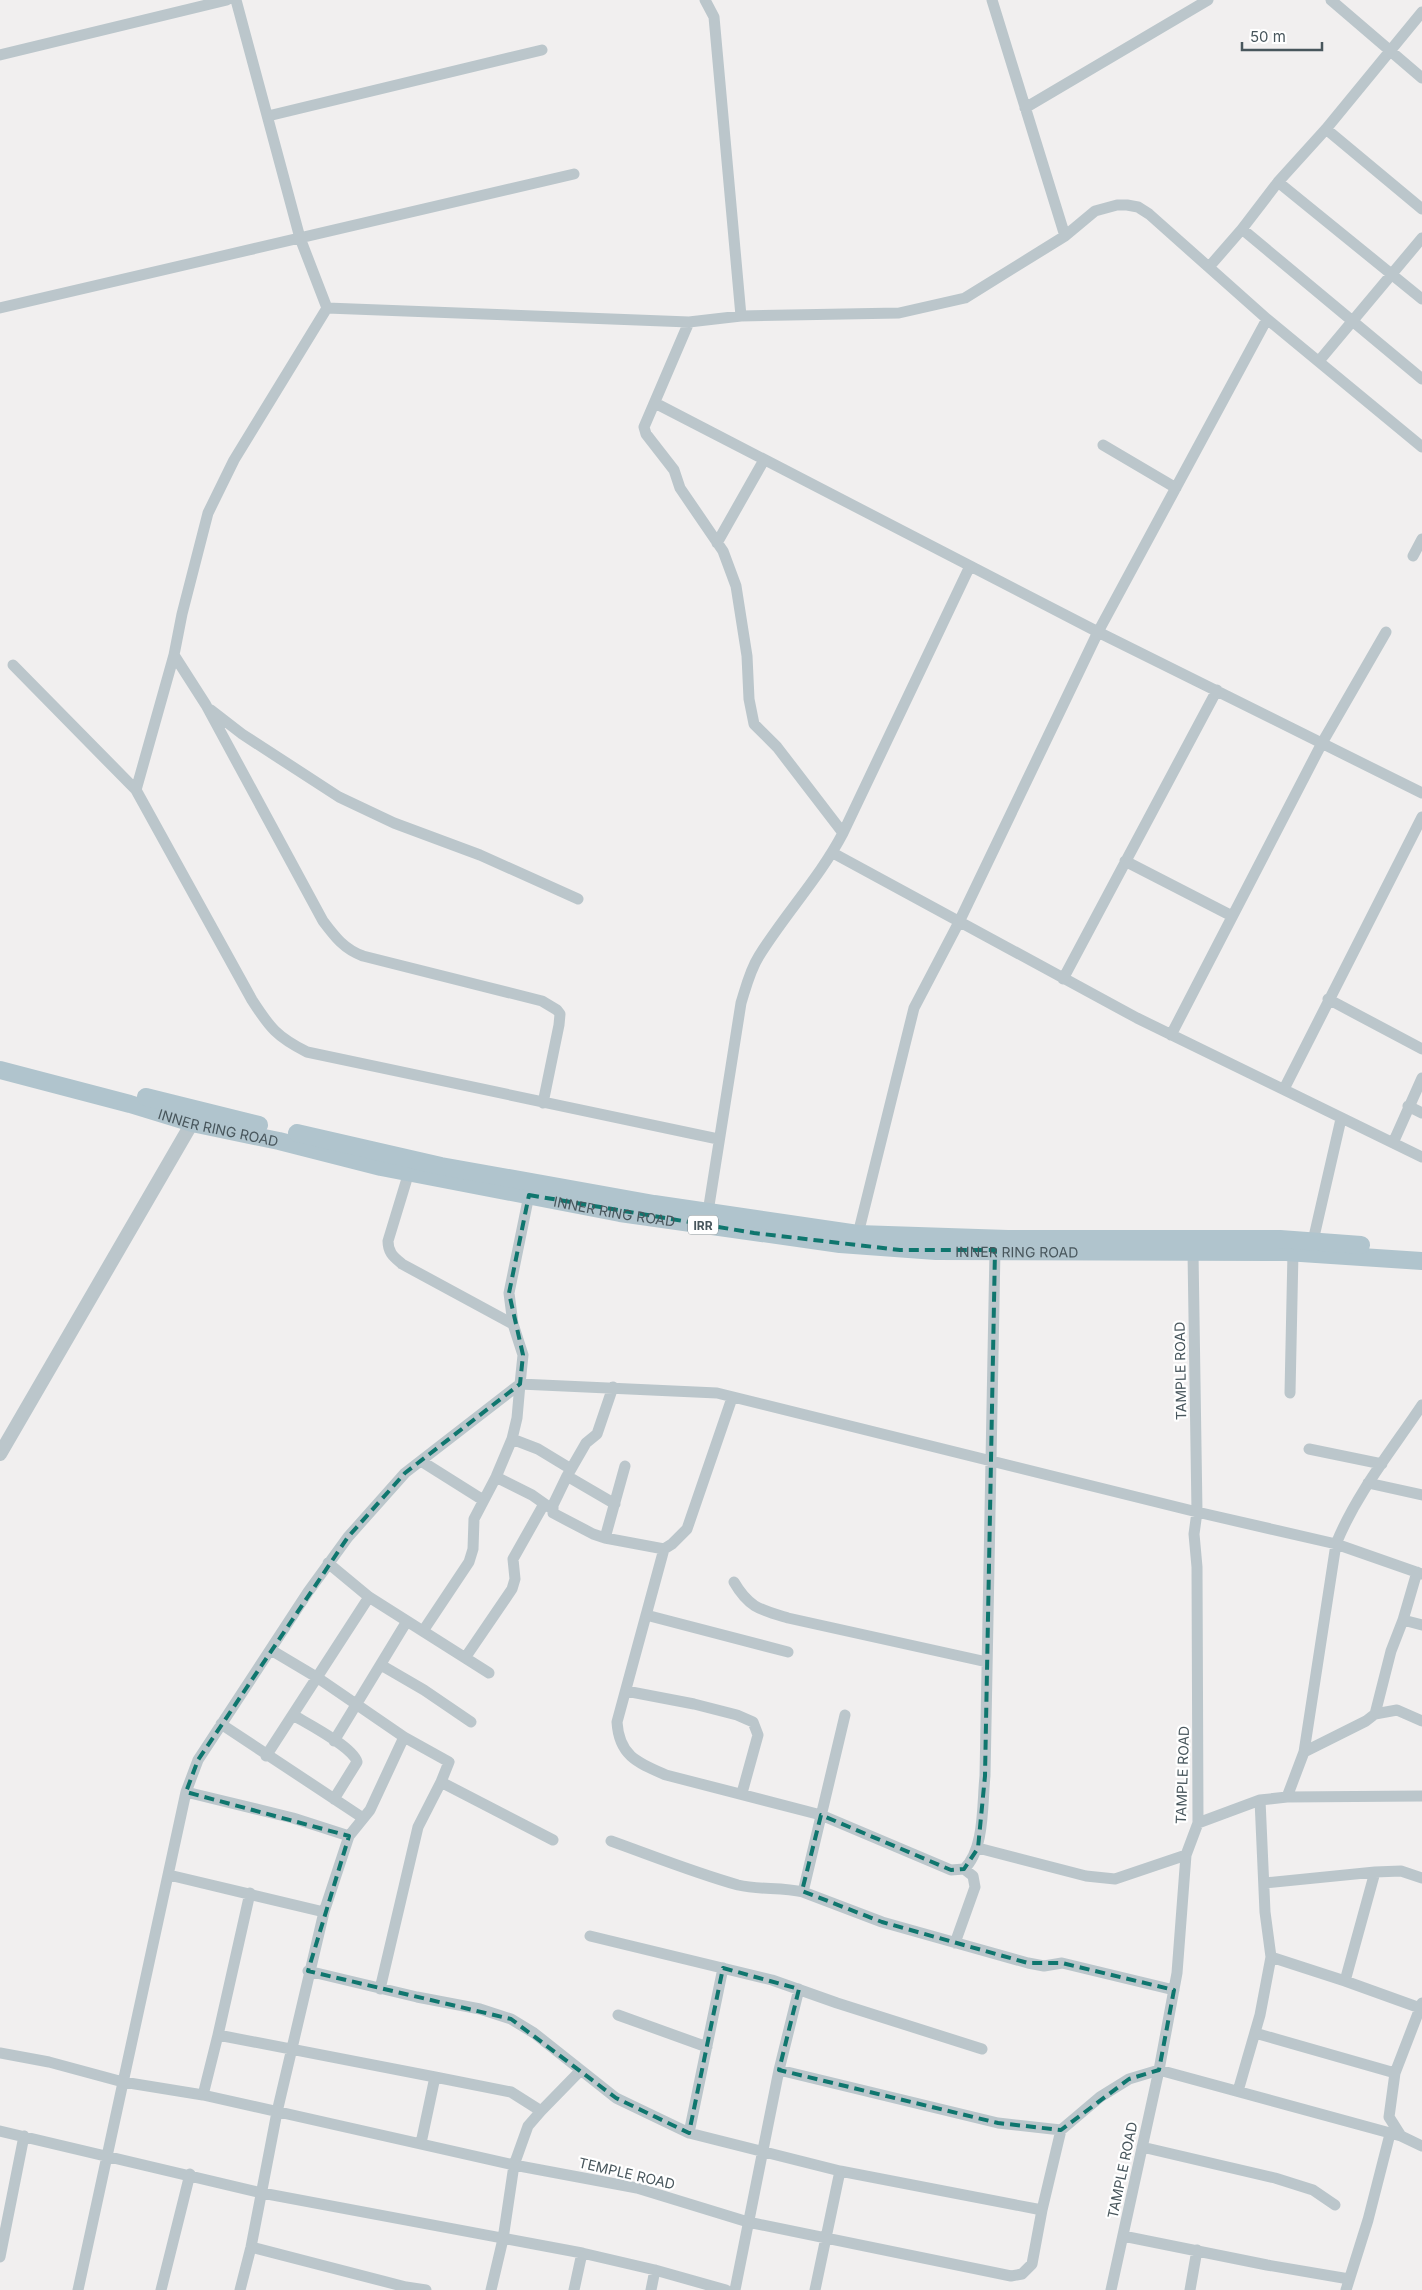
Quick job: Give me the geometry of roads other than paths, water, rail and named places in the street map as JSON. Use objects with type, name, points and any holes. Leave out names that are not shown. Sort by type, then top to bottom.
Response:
[{"type":"main road","name":"INNER RING ROAD","points":[[0,1060],[198,1118],[381,1167],[620,1213],[936,1251],[1293,1252],[1422,1261]]},
{"type":"main road","name":"INNER RING ROAD","points":[[0,1070],[130,1104],[198,1118],[441,1166],[708,1212],[860,1241],[1280,1238],[1422,1250]]},
{"type":"street","points":[[0,55],[227,0]]},
{"type":"street","points":[[236,0],[300,238],[327,308]]},
{"type":"street","points":[[705,0],[714,17],[741,316]]},
{"type":"street","points":[[992,0],[1065,236]]},
{"type":"street","points":[[1025,108],[1208,0]]},
{"type":"street","points":[[1331,0],[1422,78]]},
{"type":"street","points":[[1209,268],[1278,182],[1326,129],[1422,12]]},
{"type":"street","points":[[268,116],[542,50]]},
{"type":"street","points":[[1326,129],[1422,209]]},
{"type":"street","points":[[0,308],[574,174]]},
{"type":"street","points":[[1278,182],[1422,299]]},
{"type":"street","points":[[327,308],[689,322],[741,316],[899,313],[965,298],[1065,236],[1095,211],[1117,205],[1138,207],[1149,214],[1267,319],[1422,447]]},
{"type":"street","points":[[1242,229],[1422,379]]},
{"type":"street","points":[[1319,361],[1422,238]]},
{"type":"street","points":[[136,790],[174,655],[182,614],[208,513],[234,460],[327,308]]},
{"type":"street","points":[[860,1241],[914,1008],[959,922],[1098,632],[1267,319]]},
{"type":"street","points":[[689,322],[646,420],[644,427],[646,434],[674,470],[680,488],[723,551],[736,586],[747,656],[749,699],[754,724],[777,747],[843,833]]},
{"type":"street","points":[[655,403],[1098,632],[1422,794]]},
{"type":"street","points":[[1103,445],[1176,488]]},
{"type":"street","points":[[718,543],[764,460]]},
{"type":"street","points":[[1413,556],[1422,539]]},
{"type":"street","points":[[708,1212],[718,1139],[741,1003],[748,979],[758,957],[833,853],[970,566]]},
{"type":"street","points":[[1170,1035],[1322,743],[1386,632]]},
{"type":"street","points":[[174,655],[206,705],[323,921],[339,942],[350,951],[363,956],[524,996],[550,1004],[557,1010],[560,1014],[559,1025],[543,1103]]},
{"type":"street","points":[[13,664],[136,790],[252,1000],[269,1027],[286,1042],[307,1052],[718,1139]]},
{"type":"street","points":[[1063,979],[1216,690]]},
{"type":"street","points":[[206,705],[242,734],[339,797],[394,823],[480,855],[578,899]]},
{"type":"street","points":[[1284,1090],[1328,999],[1422,817]]},
{"type":"street","points":[[833,853],[1063,979],[1170,1035],[1422,1157]]},
{"type":"street","points":[[1126,860],[1232,916]]},
{"type":"street","points":[[1328,999],[1422,1049]]},
{"type":"street","points":[[1393,1143],[1422,1078]]},
{"type":"street","points":[[1408,1106],[1422,1113]]},
{"type":"street","points":[[0,1454],[198,1118]]},
{"type":"street","points":[[1313,1241],[1341,1119]]},
{"type":"street","points":[[408,1172],[388,1241],[388,1249],[391,1254],[402,1264],[513,1324]]},
{"type":"street","points":[[424,1631],[469,1562],[473,1549],[474,1519],[496,1477],[512,1439],[517,1418],[523,1355],[513,1324],[509,1293],[529,1195]]},
{"type":"street","points":[[732,1398],[692,1521],[682,1535],[664,1548],[617,1722],[618,1736],[626,1753],[641,1765],[666,1775],[742,1793],[821,1815],[951,1870],[964,1869],[969,1865],[978,1848],[985,1776],[995,1250]]},
{"type":"street","name":"TAMPLE ROAD","points":[[1111,2290],[1178,1973],[1186,1855],[1198,1823],[1197,1567],[1194,1534],[1197,1512],[1194,1252]]},
{"type":"street","points":[[1290,1393],[1293,1252]]},
{"type":"street","points":[[78,2290],[186,1792],[198,1760],[328,1563],[379,1502],[406,1473],[520,1384],[717,1393],[1197,1512],[1336,1544],[1419,1573],[1391,1651],[1375,1714]]},
{"type":"street","points":[[466,1658],[512,1589],[515,1579],[512,1559],[548,1506],[586,1443],[597,1434],[613,1387]]},
{"type":"street","points":[[1287,1797],[1304,1752],[1336,1544],[1344,1523],[1368,1483],[1421,1407]]},
{"type":"street","points":[[512,1439],[538,1449],[614,1504]]},
{"type":"street","points":[[1309,1449],[1382,1464]]},
{"type":"street","points":[[422,1461],[483,1500]]},
{"type":"street","points":[[606,1538],[625,1466]]},
{"type":"street","points":[[496,1477],[548,1506],[560,1518],[606,1538],[664,1548]]},
{"type":"street","points":[[1368,1483],[1422,1495]]},
{"type":"street","points":[[328,1563],[369,1596],[489,1673]]},
{"type":"street","points":[[734,1582],[741,1595],[756,1608],[788,1618],[987,1662]]},
{"type":"street","points":[[266,1756],[318,1678],[369,1596]]},
{"type":"street","points":[[646,1615],[788,1652]]},
{"type":"street","points":[[1403,1620],[1422,1625]]},
{"type":"street","points":[[334,1741],[407,1621]]},
{"type":"street","points":[[271,1650],[318,1678],[404,1737],[449,1762],[418,1827],[380,1989]]},
{"type":"street","points":[[381,1665],[424,1690],[471,1722]]},
{"type":"street","points":[[626,1691],[694,1704],[738,1715],[753,1722],[758,1735],[742,1793]]},
{"type":"street","points":[[1304,1752],[1366,1722],[1375,1714],[1397,1710],[1422,1721]]},
{"type":"street","points":[[293,1715],[351,1752],[357,1762],[334,1798]]},
{"type":"street","points":[[803,1892],[845,1715]]},
{"type":"street","points":[[221,1724],[266,1756],[363,1818]]},
{"type":"street","points":[[240,2290],[251,2247],[277,2112],[308,1971],[324,1912],[349,1836],[370,1810],[404,1737]]},
{"type":"street","points":[[441,1782],[553,1840]]},
{"type":"street","points":[[186,1792],[293,1818],[349,1836]]},
{"type":"street","points":[[1198,1823],[1260,1800],[1287,1797],[1421,1795]]},
{"type":"street","points":[[1238,2091],[1255,2034],[1269,1975],[1271,1957],[1264,1883],[1260,1800]]},
{"type":"street","points":[[611,1841],[739,1885],[762,1889],[783,1888],[803,1892],[882,1922],[955,1943],[1044,1966],[1069,1965],[1174,1990]]},
{"type":"street","points":[[978,1848],[1086,1876],[1115,1879],[1186,1855]]},
{"type":"street","points":[[955,1943],[974,1887],[973,1876],[964,1869]]},
{"type":"street","points":[[1264,1883],[1401,1871],[1422,1878]]},
{"type":"street","points":[[1345,1981],[1375,1872]]},
{"type":"street","points":[[169,1875],[324,1912]]},
{"type":"street","points":[[203,2095],[250,1893]]},
{"type":"street","points":[[590,1936],[772,1980],[982,2049]]},
{"type":"street","points":[[1123,2236],[1197,2250],[1348,2284],[1395,2135],[1389,2117],[1395,2073],[1421,2006],[1271,1957]]},
{"type":"street","points":[[689,2133],[723,1968]]},
{"type":"street","points":[[308,1971],[380,1989],[480,2009],[511,2019],[534,2033],[616,2098],[689,2133],[840,2171],[1042,2210]]},
{"type":"street","points":[[735,2290],[779,2070],[799,1989]]},
{"type":"street","points":[[618,2015],[707,2047]]},
{"type":"street","points":[[1255,2034],[1395,2073]]},
{"type":"street","points":[[218,2035],[511,2092],[541,2111]]},
{"type":"street","name":"TEMPLE ROAD","points":[[0,2053],[49,2062],[122,2082],[203,2095],[514,2165],[637,2188],[748,2222],[1012,2276],[1022,2274],[1032,2264],[1042,2210],[1061,2130]]},
{"type":"street","points":[[779,2070],[998,2123],[1061,2130],[1100,2097],[1129,2079],[1159,2070],[1395,2135],[1422,2146]]},
{"type":"street","points":[[491,2290],[503,2239],[514,2165],[528,2126],[580,2071]]},
{"type":"street","points":[[421,2143],[435,2076]]},
{"type":"street","points":[[0,2131],[262,2192],[582,2253],[655,2270],[726,2290]]},
{"type":"street","points":[[0,2258],[24,2136]]},
{"type":"street","points":[[1142,2147],[1275,2178],[1313,2190],[1335,2205]]},
{"type":"street","points":[[815,2290],[840,2171]]},
{"type":"street","points":[[161,2290],[190,2174]]},
{"type":"street","points":[[251,2247],[406,2287],[426,2290]]},
{"type":"street","points":[[1190,2290],[1197,2250]]},
{"type":"street","points":[[574,2290],[582,2253]]},
{"type":"street","points":[[651,2290],[655,2270]]}]
